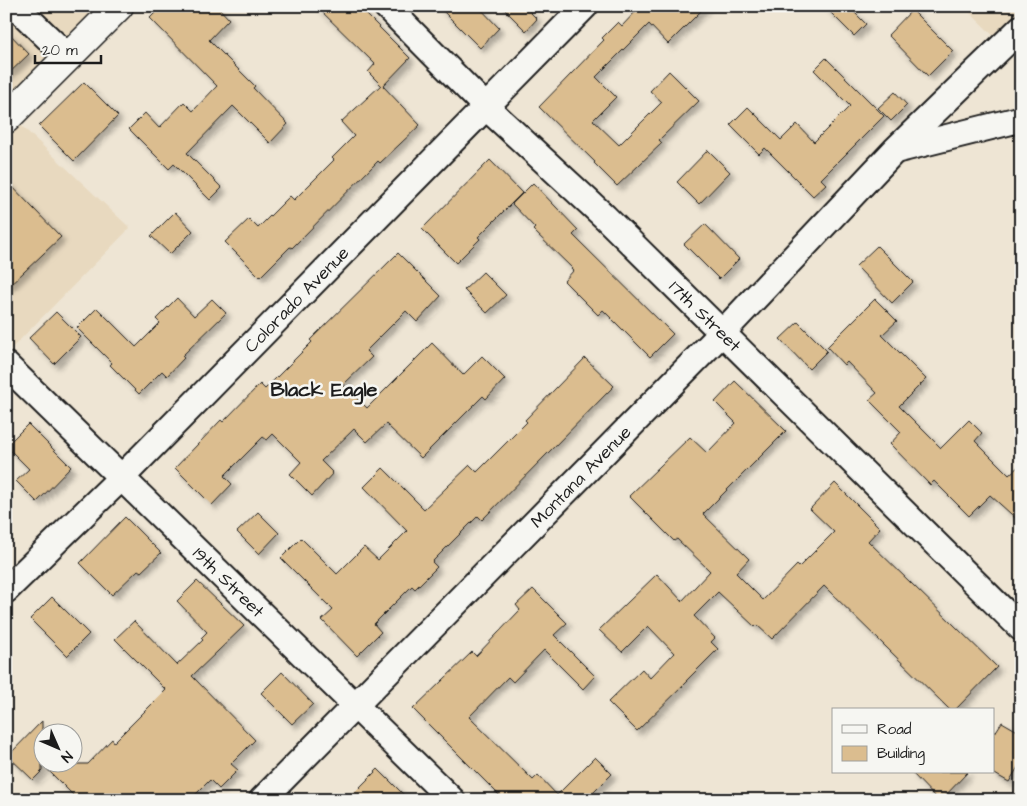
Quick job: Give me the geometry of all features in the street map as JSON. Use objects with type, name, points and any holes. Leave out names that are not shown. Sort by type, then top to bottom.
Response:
[{"type":"street","points":[[15,6],[68,57]]},
{"type":"street","points":[[6,119],[119,6]]},
{"type":"street","name":"17th Street","points":[[386,6],[486,107],[605,217],[1021,628]]},
{"type":"street","name":"Colorado Avenue","points":[[6,590],[122,477],[585,6]]},
{"type":"street","name":"Montana Avenue","points":[[262,800],[722,333],[895,150],[1021,28]]},
{"type":"street","points":[[895,150],[1021,119]]},
{"type":"street","name":"19th Street","points":[[6,365],[452,800]]},
{"type":"shaded area","points":[[6,6],[119,6],[10,115],[130,228],[6,354]]},
{"type":"shaded area","points":[[963,6],[1021,6],[1021,28],[1003,45]]},
{"type":"building","points":[[162,6],[217,6],[229,19],[209,40],[255,86],[253,88],[288,124],[270,143],[233,106],[187,153],[222,188],[210,200],[174,164],[169,169],[129,129],[145,113],[159,128],[184,102],[193,111],[217,86],[150,18]]},
{"type":"building","points":[[316,6],[358,6],[410,58],[383,86],[420,125],[380,163],[378,161],[292,248],[290,247],[260,277],[225,242],[249,219],[258,228],[290,196],[294,200],[334,160],[332,158],[354,136],[341,122],[381,85],[368,72],[375,64]]},
{"type":"building","points":[[438,6],[478,6],[499,28],[480,48]]},
{"type":"building","points":[[501,6],[524,6],[537,19],[526,31]]},
{"type":"building","points":[[630,6],[706,6],[668,44],[649,24],[596,77],[616,97],[593,120],[619,145],[662,102],[650,91],[669,71],[699,101],[659,140],[662,143],[617,186],[539,107],[604,40],[602,38],[618,22],[622,26],[636,11]]},
{"type":"building","points":[[824,6],[848,6],[866,24],[854,36]]},
{"type":"building","points":[[912,10],[953,51],[928,76],[888,35]]},
{"type":"building","points":[[6,30],[29,54],[6,76]]},
{"type":"building","points":[[826,58],[884,116],[821,179],[826,184],[813,196],[765,148],[759,154],[730,125],[748,107],[781,140],[797,124],[814,142],[850,106],[814,70]]},
{"type":"building","points":[[84,82],[118,116],[74,161],[39,126]]},
{"type":"building","points":[[895,92],[907,105],[891,121],[878,108]]},
{"type":"building","points":[[708,150],[730,172],[699,204],[677,182]]},
{"type":"building","points":[[490,160],[522,193],[478,237],[480,239],[456,263],[422,229]]},
{"type":"building","points":[[6,180],[61,237],[6,289]]},
{"type":"building","points":[[533,183],[578,230],[573,235],[673,334],[650,357],[603,310],[598,315],[564,281],[574,270],[533,230],[535,228],[512,204]]},
{"type":"building","points":[[175,212],[193,231],[170,254],[151,236]]},
{"type":"building","points":[[705,224],[739,259],[719,279],[684,244]]},
{"type":"building","points":[[877,246],[913,282],[892,303],[856,266]]},
{"type":"building","points":[[398,253],[441,296],[417,322],[406,311],[366,351],[372,357],[343,385],[367,408],[432,343],[463,375],[482,356],[505,379],[486,399],[483,396],[421,458],[386,424],[367,442],[354,429],[321,461],[333,473],[312,496],[290,474],[301,462],[273,434],[267,440],[263,437],[224,476],[232,484],[212,505],[175,468],[221,420],[223,422],[260,384],[265,389],[312,342],[310,340]]},
{"type":"building","points":[[483,272],[506,295],[487,313],[464,290]]},
{"type":"building","points":[[177,298],[194,316],[212,299],[226,313],[182,356],[184,358],[167,376],[162,371],[139,394],[110,365],[112,363],[77,328],[97,308],[136,347],[160,323],[156,319]]},
{"type":"building","points":[[875,299],[897,321],[882,335],[926,379],[899,406],[941,448],[969,420],[982,433],[975,441],[1009,475],[1021,464],[1021,523],[990,495],[969,516],[934,481],[930,485],[890,444],[901,432],[869,400],[877,393],[847,362],[844,365],[827,347]]},
{"type":"building","points":[[56,312],[81,337],[54,364],[29,338]]},
{"type":"building","points":[[798,322],[827,351],[809,369],[780,339]]},
{"type":"building","points":[[585,358],[614,386],[482,520],[478,516],[432,562],[437,567],[415,589],[412,586],[374,624],[381,632],[357,656],[322,620],[333,610],[281,558],[301,538],[337,574],[364,547],[378,560],[407,531],[364,487],[383,468],[424,509],[470,465],[477,472],[527,422],[525,420]]},
{"type":"building","points":[[735,381],[786,431],[703,514],[749,559],[736,573],[763,600],[797,565],[799,567],[834,532],[810,509],[835,483],[880,528],[868,541],[997,667],[957,708],[948,708],[824,586],[772,639],[757,625],[755,627],[718,592],[694,616],[715,638],[711,642],[718,649],[687,682],[637,731],[608,702],[642,669],[650,678],[674,653],[648,626],[622,652],[599,630],[657,574],[682,601],[710,571],[677,539],[674,541],[629,496],[690,437],[707,453],[736,423],[715,402]]},
{"type":"building","points":[[28,424],[71,467],[37,502],[16,481],[29,469],[6,446]]},
{"type":"building","points":[[258,512],[279,533],[259,554],[237,532]]},
{"type":"building","points":[[125,517],[161,553],[141,572],[138,570],[112,595],[80,563]]},
{"type":"building","points":[[197,581],[244,626],[192,676],[255,740],[231,764],[238,770],[219,789],[210,780],[190,800],[78,800],[52,774],[82,774],[82,764],[88,764],[112,739],[114,742],[166,690],[115,639],[134,621],[177,665],[203,640],[201,638],[207,632],[177,601]]},
{"type":"building","points":[[533,589],[567,623],[554,635],[595,676],[583,689],[544,650],[513,682],[508,677],[469,717],[533,780],[538,775],[557,795],[595,757],[612,774],[586,800],[504,800],[413,709],[472,652],[476,656],[520,610],[516,605]]},
{"type":"building","points":[[52,597],[89,634],[67,656],[30,619]]},
{"type":"building","points":[[282,672],[313,704],[292,724],[261,693]]},
{"type":"building","points":[[1002,722],[1021,733],[1021,762],[1009,782],[994,774],[994,734]]},
{"type":"building","points":[[32,731],[32,774],[39,774],[33,780],[8,756]]},
{"type":"building","points":[[378,769],[409,800],[347,800]]},
{"type":"building","points":[[913,774],[966,774],[941,800],[938,800]]},
{"type":"district","name":"Black Eagle","points":[[324,389]]}]
